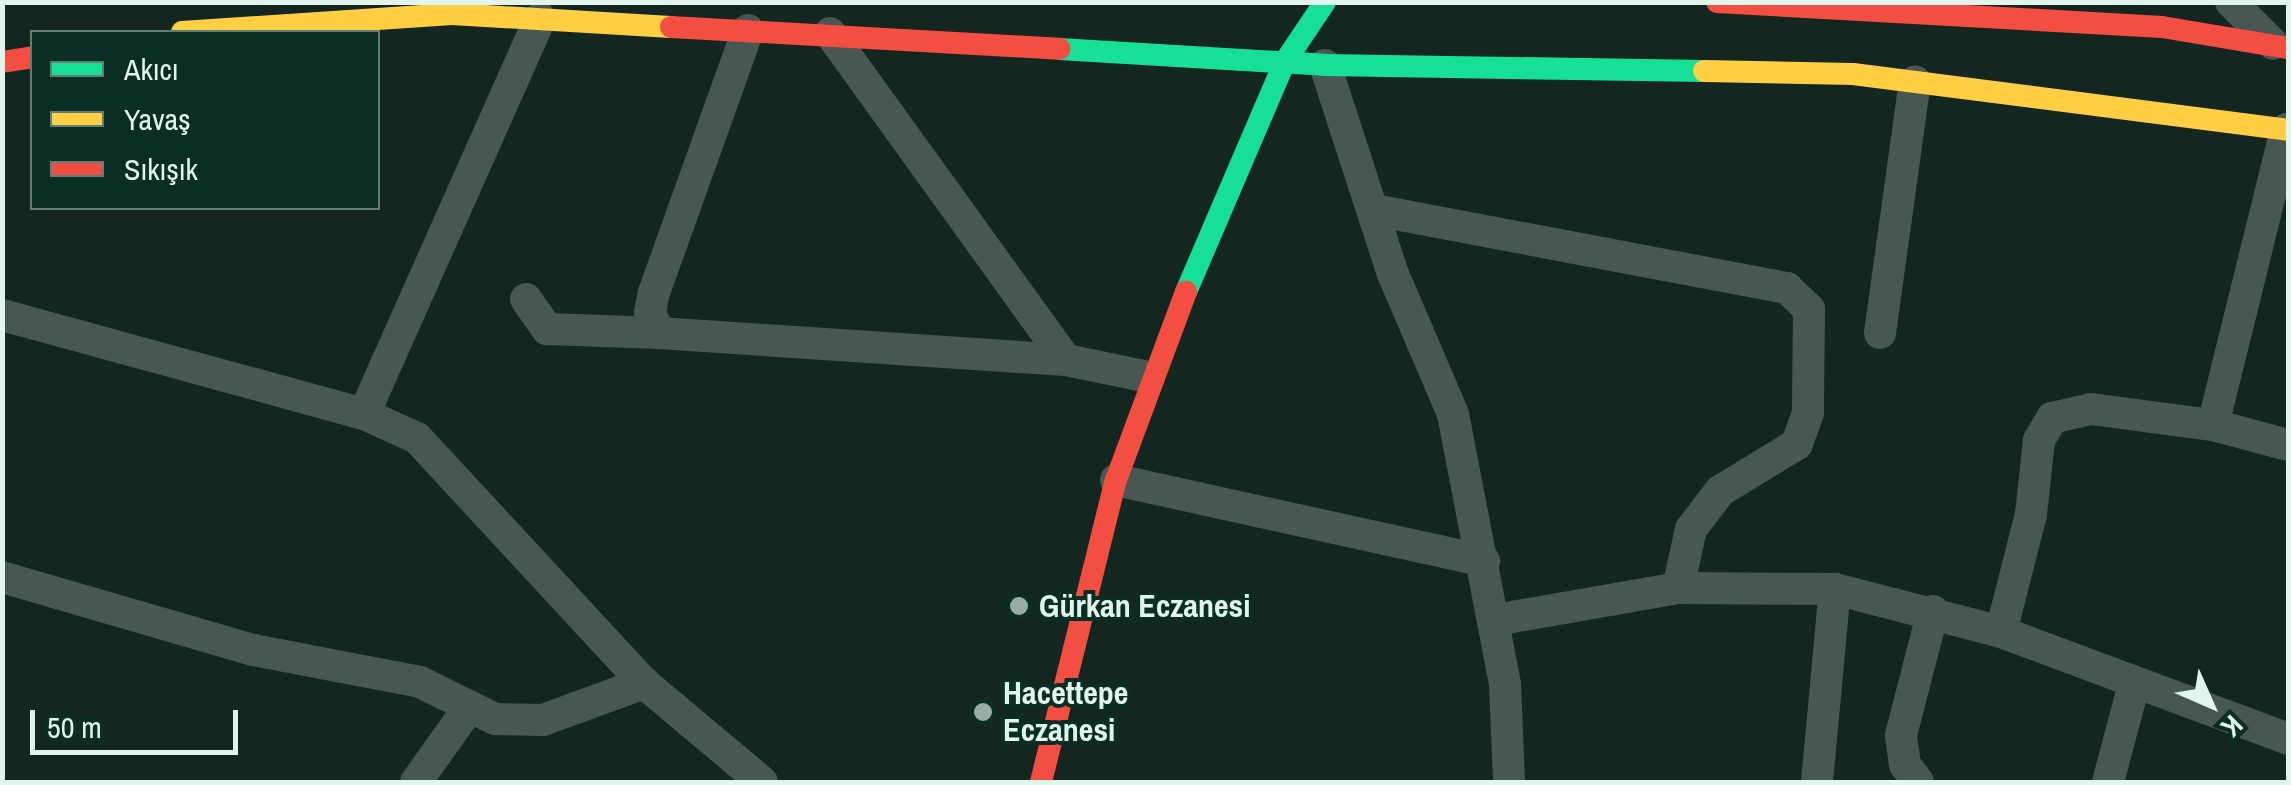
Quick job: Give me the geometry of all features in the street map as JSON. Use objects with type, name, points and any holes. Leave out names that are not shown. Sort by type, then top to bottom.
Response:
[{"type":"main road","points":[[1041,782],[1116,480],[1149,378],[1284,63],[1325,2]]},
{"type":"main road","points":[[1717,2],[2142,25],[2281,46]]},
{"type":"main road","points":[[212,30],[452,14],[830,33],[1325,65],[1916,81],[2287,130]]},
{"type":"main road","points":[[2,62],[30,57]]},
{"type":"street","points":[[2232,2],[2281,46]]},
{"type":"street","points":[[364,414],[540,18]]},
{"type":"street","points":[[659,333],[650,313],[654,292],[748,30]]},
{"type":"street","points":[[830,33],[1066,360]]},
{"type":"street","points":[[1325,65],[1374,210],[1453,414],[1495,620],[1508,782]]},
{"type":"street","points":[[1880,333],[1916,81]]},
{"type":"street","points":[[2213,425],[2287,130]]},
{"type":"street","points":[[1374,210],[1787,288],[1809,309],[1808,414],[1797,444],[1720,491],[1691,529],[1678,588]]},
{"type":"street","points":[[526,300],[548,329],[1066,360],[1149,378]]},
{"type":"street","points":[[2,315],[364,414],[440,455],[644,683],[762,782]]},
{"type":"street","points":[[2001,632],[2031,514],[2038,440],[2052,418],[2091,409],[2213,425],[2288,445]]},
{"type":"street","points":[[1116,480],[1484,561]]},
{"type":"street","points":[[2,577],[253,650],[420,682],[495,719],[543,720],[644,683]]},
{"type":"street","points":[[1495,620],[1678,588],[1835,589],[1933,611],[2001,632],[2288,740]]},
{"type":"street","points":[[1816,782],[1835,589]]},
{"type":"street","points":[[1918,782],[1904,765],[1901,735],[1933,611]]},
{"type":"street","points":[[2109,782],[2134,684]]},
{"type":"street","points":[[416,782],[470,706]]},
{"type":"traffic: fast","points":[[1186,292],[1284,63],[1325,2]]},
{"type":"traffic: fast","points":[[1059,49],[1325,65],[1704,71]]},
{"type":"traffic: slow","points":[[212,30],[452,14],[671,27]]},
{"type":"traffic: slow","points":[[1704,71],[1853,74],[2288,130]]},
{"type":"traffic: jam","points":[[1717,2],[2162,27],[2288,48]]},
{"type":"traffic: jam","points":[[671,27],[1059,49]]},
{"type":"traffic: jam","points":[[2,62],[30,57]]},
{"type":"traffic: jam","points":[[1041,782],[1116,480],[1186,292]]},
{"type":"place","name":"Gürkan Eczanesi","points":[[1019,606]]},
{"type":"place","name":"Hacettepe Eczanesi","points":[[983,712]]}]
